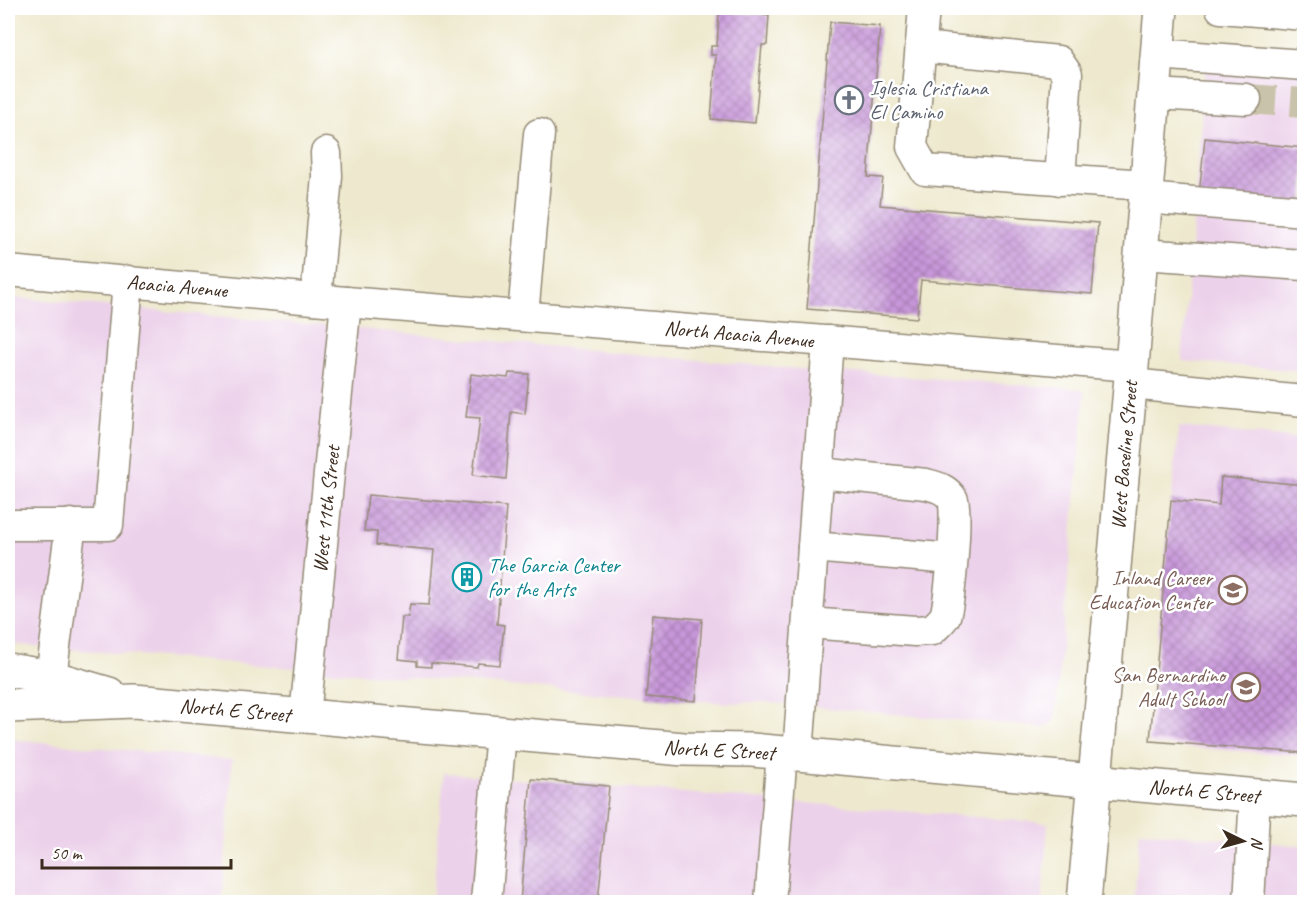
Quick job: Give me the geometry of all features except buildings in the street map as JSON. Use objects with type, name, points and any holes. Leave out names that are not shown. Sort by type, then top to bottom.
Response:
[{"type":"main road","name":"West Baseline Street","points":[[1084,903],[1161,8]]},
{"type":"main road","name":"North E Street","points":[[8,670],[51,677],[134,701]]},
{"type":"main road","name":"North E Street","points":[[8,706],[134,701],[684,749],[790,753],[1305,800]]},
{"type":"street","points":[[924,8],[912,147],[925,170],[1060,180],[1305,211]]},
{"type":"street","points":[[1221,8],[1305,15]]},
{"type":"street","points":[[921,47],[1058,61],[1067,74],[1060,180]]},
{"type":"street","points":[[1157,54],[1305,65]]},
{"type":"street","points":[[1154,94],[1246,99]]},
{"type":"street","points":[[523,316],[538,134]]},
{"type":"street","points":[[316,299],[327,176],[326,153]]},
{"type":"street","points":[[1141,254],[1305,265]]},
{"type":"street","name":"Acacia Avenue","points":[[8,271],[345,302]]},
{"type":"street","points":[[8,525],[108,525],[128,282]]},
{"type":"street","name":"North Acacia Avenue","points":[[345,302],[828,341],[1131,375],[1305,401]]},
{"type":"street","name":"West 11th Street","points":[[305,716],[345,302]]},
{"type":"street","points":[[770,903],[808,623],[828,341]]},
{"type":"street","points":[[808,623],[915,631],[932,630],[944,618],[949,599],[952,559],[954,501],[943,489],[926,484],[819,473]]},
{"type":"street","points":[[51,677],[71,524]]},
{"type":"street","points":[[813,547],[952,559]]},
{"type":"street","points":[[486,903],[501,733]]},
{"type":"street","points":[[1249,903],[1255,795]]},
{"type":"shaded area","points":[[1207,50],[1304,58],[1304,371],[1182,361]]},
{"type":"shaded area","points":[[8,297],[798,369],[1079,389],[1085,393],[1055,720],[1045,728],[761,702],[728,703],[8,644]]},
{"type":"shaded area","name":"Inland Career Education Center","points":[[1179,427],[1304,439],[1304,756],[1153,745],[1147,741]]},
{"type":"shaded area","points":[[8,739],[232,760],[222,902],[8,902]]},
{"type":"shaded area","points":[[444,773],[1048,823],[1042,902],[432,902]]},
{"type":"shaded area","points":[[1140,831],[1304,846],[1304,902],[1134,902]]},
{"type":"tunnel","points":[[1246,99],[1304,103]]},
{"type":"place","name":"Iglesia Cristiana El Camino","points":[[849,100]]},
{"type":"place","name":"The Garcia Center for the Arts","points":[[467,577]]},
{"type":"place","name":"Inland Career Education Center","points":[[1233,590]]},
{"type":"place","name":"San Bernardino Adult School","points":[[1246,687]]}]
